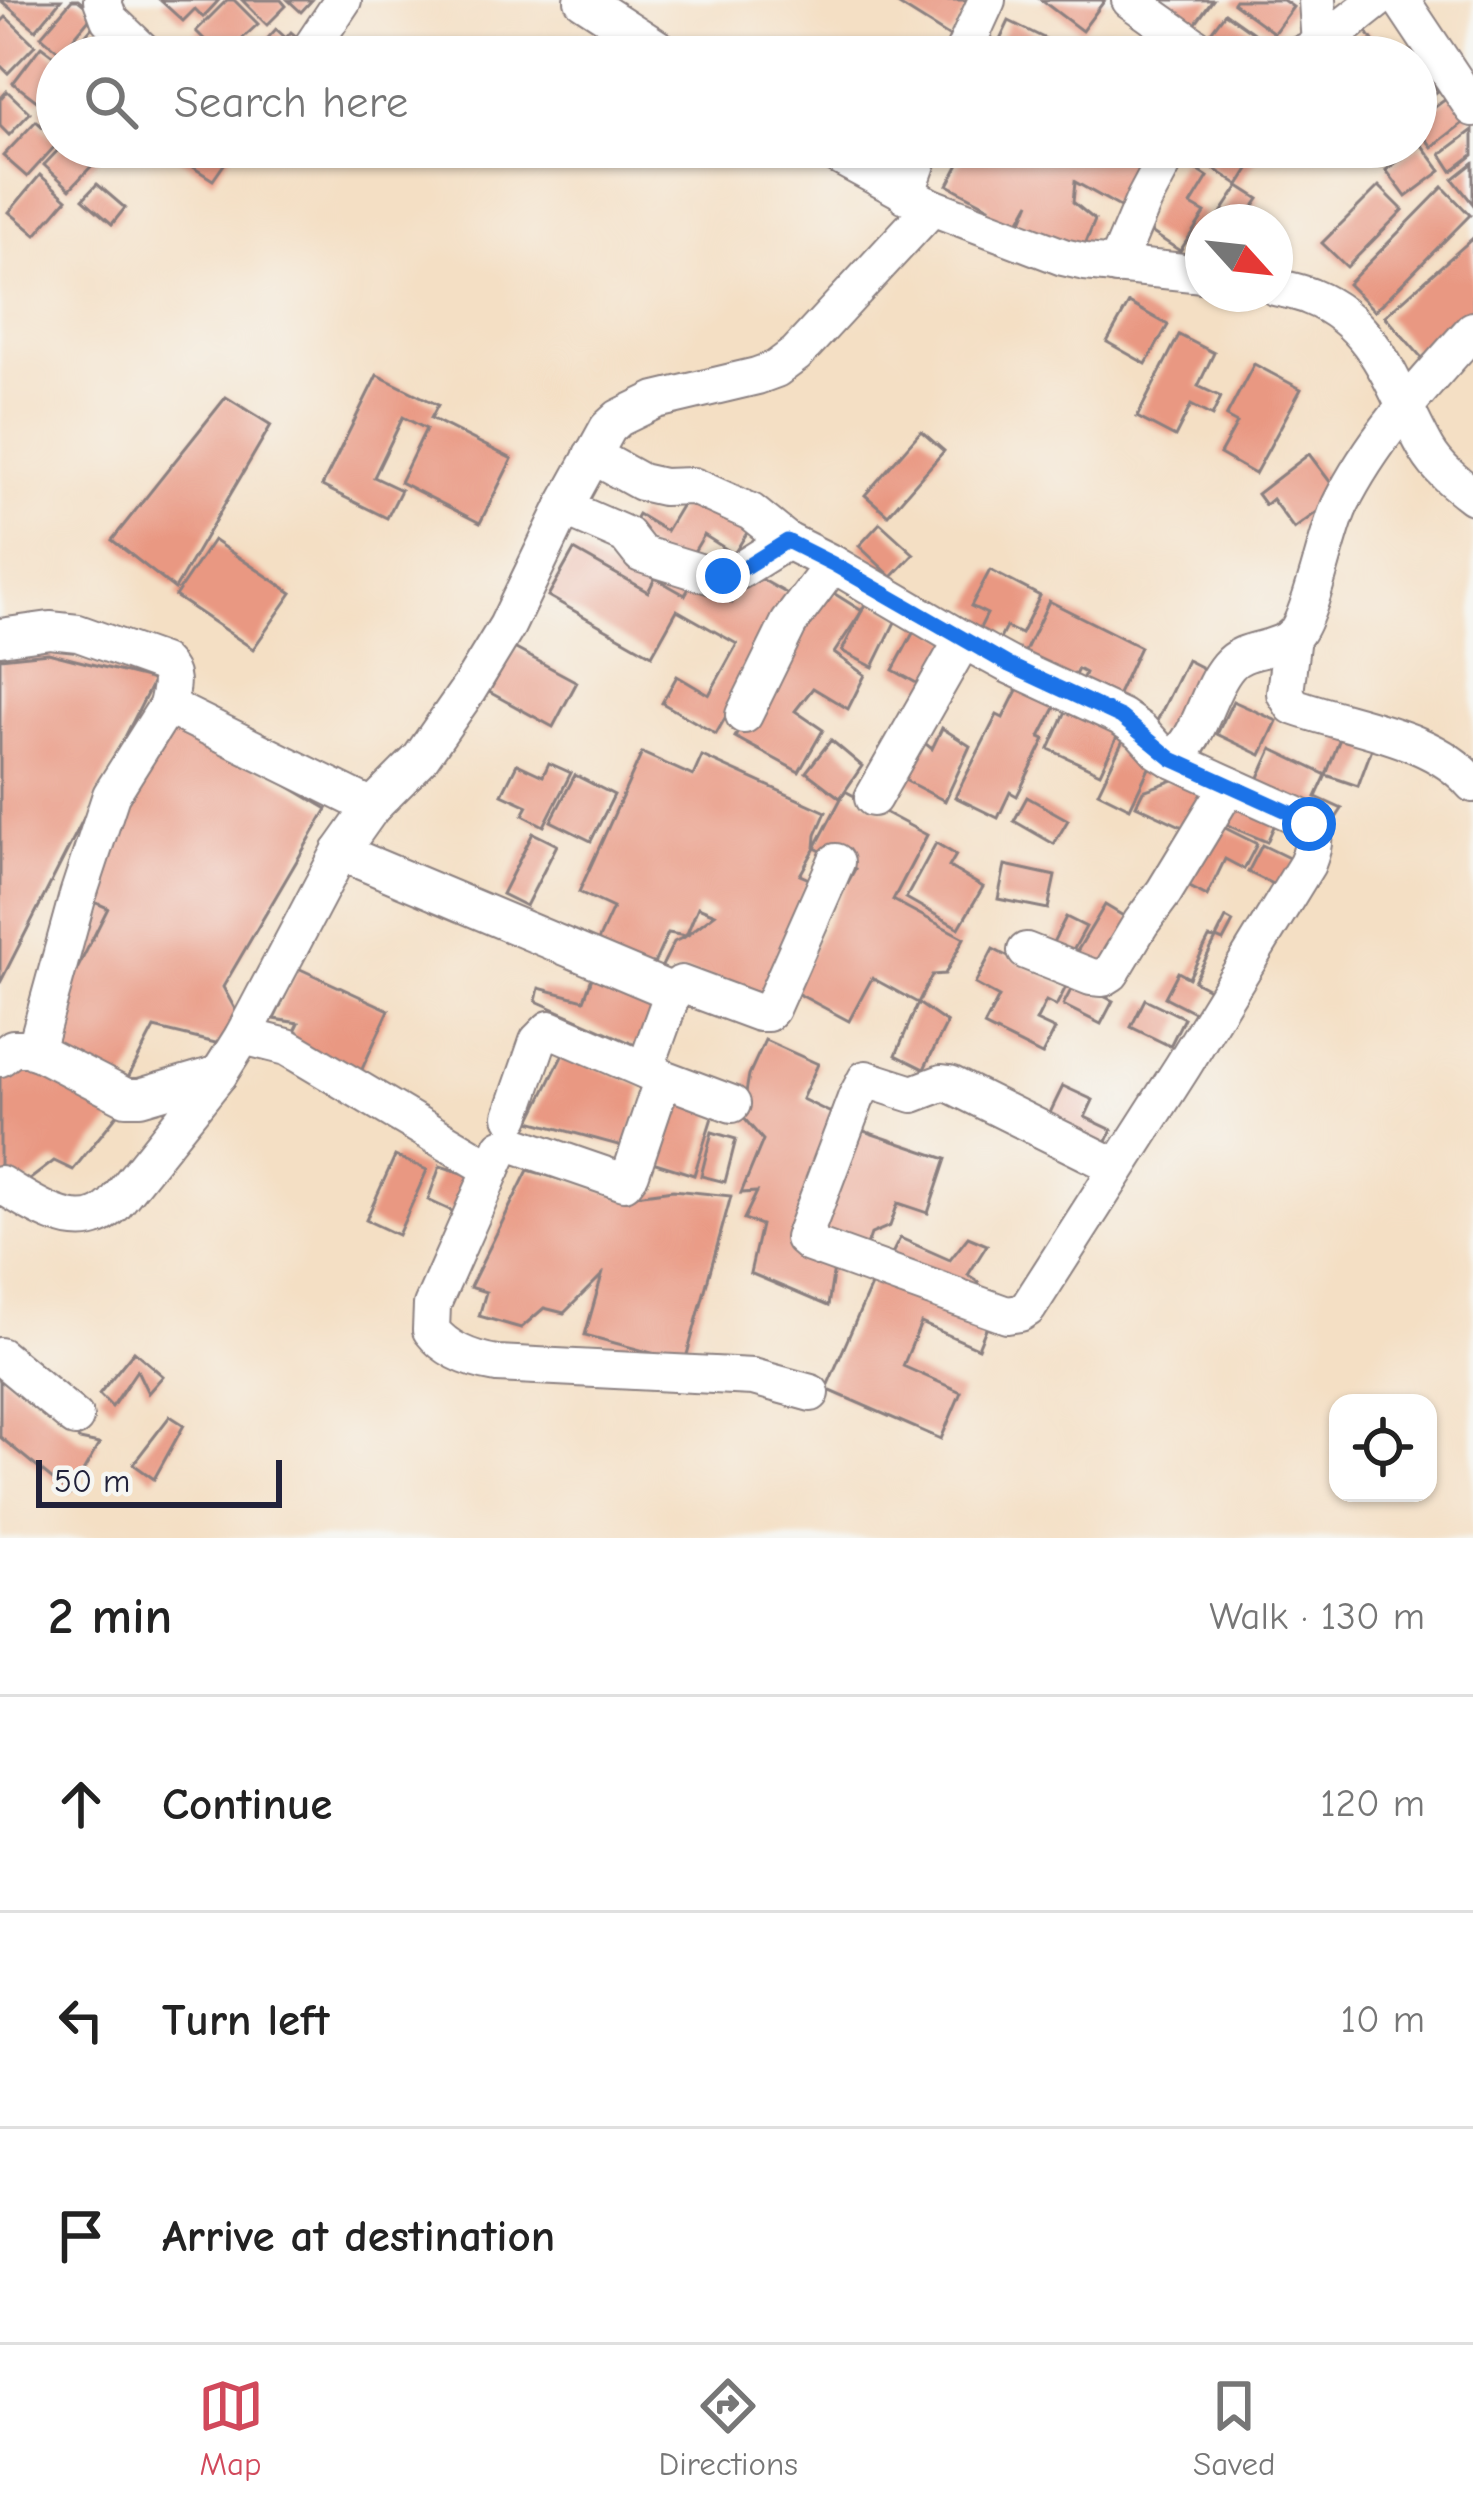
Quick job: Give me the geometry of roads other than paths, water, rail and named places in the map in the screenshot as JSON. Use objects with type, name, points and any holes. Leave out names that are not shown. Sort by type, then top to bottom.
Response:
[{"type":"street","points":[[103,0],[109,19],[127,36]]},
{"type":"street","points":[[319,36],[343,0]]},
{"type":"street","points":[[584,0],[638,36]]},
{"type":"street","points":[[971,36],[987,0]]},
{"type":"street","points":[[1130,0],[1181,36]]},
{"type":"street","points":[[1311,36],[1317,0]]},
{"type":"street","points":[[1328,36],[1377,0]]},
{"type":"street","points":[[1401,0],[1425,36]]},
{"type":"street","points":[[1437,54],[1473,108]]},
{"type":"street","points":[[860,168],[919,201],[1063,257],[1185,272]]},
{"type":"street","points":[[0,1184],[74,1220],[96,1218],[114,1205],[243,1036],[340,852],[372,807],[420,759],[468,690],[507,626],[608,428],[638,408],[670,396],[758,376],[786,362],[834,315],[919,201],[921,168]]},
{"type":"street","points":[[1116,266],[1161,168]]},
{"type":"street","points":[[1293,292],[1337,311],[1362,333],[1387,366],[1429,453],[1450,479],[1473,496]]},
{"type":"street","points":[[1473,330],[1372,448],[1339,507],[1292,636],[1286,693],[1293,706],[1445,758],[1473,784]]},
{"type":"street","points":[[592,455],[640,482],[693,486],[751,512],[787,541],[963,640],[1121,717],[1172,759],[1309,824],[1315,844],[1307,864],[1208,1026],[1028,1308],[1007,1315],[803,1238],[866,1078],[913,1094],[950,1084],[1117,1167]]},
{"type":"street","points":[[564,508],[626,535],[641,554],[712,576],[739,571],[787,541]]},
{"type":"street","points":[[744,715],[789,623],[833,564]]},
{"type":"street","points":[[0,637],[59,630],[78,633],[162,663],[172,678],[166,706],[111,795],[18,1054],[126,1097],[218,1074]]},
{"type":"street","points":[[1172,759],[1184,751],[1233,659],[1292,636]]},
{"type":"street","points":[[873,798],[963,640]]},
{"type":"street","points":[[166,706],[372,807]]},
{"type":"street","points":[[1026,951],[1091,976],[1103,978],[1111,973],[1229,785]]},
{"type":"street","points":[[340,852],[673,992]]},
{"type":"street","points":[[811,1393],[753,1377],[477,1361],[451,1348],[431,1330],[432,1305],[502,1148],[511,1143],[624,1182],[632,1173],[676,986],[685,984],[767,1013],[836,862]]},
{"type":"street","points":[[512,1116],[538,1041],[550,1029],[732,1104]]},
{"type":"street","points":[[243,1036],[287,1047],[492,1169]]},
{"type":"street","points":[[0,1356],[74,1418]]}]
